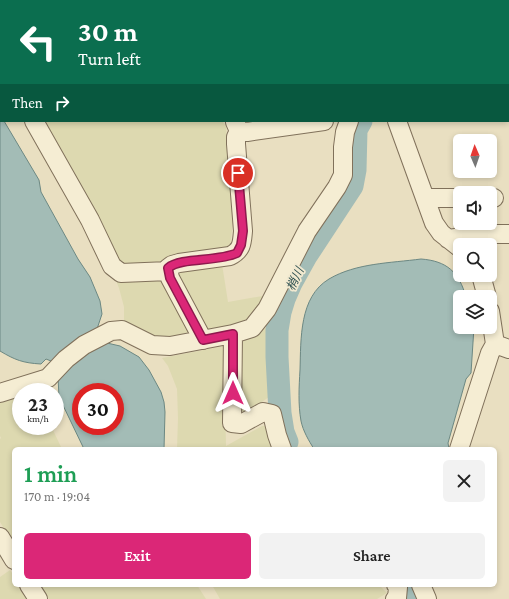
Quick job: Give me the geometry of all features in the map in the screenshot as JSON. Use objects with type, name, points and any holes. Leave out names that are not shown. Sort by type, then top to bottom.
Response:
[{"type":"street","points":[[35,122],[90,220],[112,266],[120,273],[168,271]]},
{"type":"street","points":[[203,340],[170,278],[168,268],[179,263],[230,256],[237,253],[241,245],[243,231],[236,144],[237,126],[247,132],[317,122]]},
{"type":"street","points":[[0,393],[48,378],[66,359],[84,345],[111,331],[122,330],[152,346],[170,346],[233,334],[252,328],[267,309],[307,231],[337,187],[343,175],[343,147],[345,132],[349,122]]},
{"type":"street","points":[[397,122],[434,223],[453,243]]},
{"type":"street","points":[[425,198],[453,198]]},
{"type":"street","points":[[474,238],[487,234],[509,234]]},
{"type":"street","points":[[460,447],[490,353],[502,347],[497,332]]},
{"type":"street","points":[[233,334],[232,423],[240,424],[263,412],[272,414],[281,447]]},
{"type":"street","points":[[0,537],[12,557]]},
{"type":"street","points":[[30,587],[38,599]]},
{"type":"street","points":[[396,599],[398,587]]},
{"type":"street","points":[[422,587],[427,599]]},
{"type":"shaded area","points":[[43,122],[223,122],[226,126],[234,214],[230,247],[165,258],[159,266],[120,267]]},
{"type":"shaded area","points":[[222,264],[228,302],[268,295],[253,321],[208,334],[193,314],[176,269]]},
{"type":"shaded area","points":[[160,277],[194,332],[168,343],[124,325],[124,307],[115,278]]},
{"type":"shaded area","points":[[270,326],[272,395],[244,414],[240,414],[242,339]]},
{"type":"shaded area","points":[[224,346],[226,446],[262,426],[266,426],[272,447],[177,447],[177,389],[168,366],[162,358]]},
{"type":"shaded area","points":[[12,393],[12,435],[55,435],[61,447],[12,447],[12,541],[0,522],[0,398]]},
{"type":"shaded area","points":[[10,570],[12,573],[12,587],[21,587],[28,599],[0,599],[0,577]]},
{"type":"shaded area","points":[[41,587],[198,587],[206,599],[49,599]]},
{"type":"shaded area","points":[[213,587],[381,587],[387,593],[377,599],[220,599]]},
{"type":"water","points":[[0,122],[5,122],[39,180],[41,192],[78,259],[90,277],[100,301],[102,314],[96,332],[56,361],[46,359],[41,364],[29,363],[10,357],[0,351]]},
{"type":"water","points":[[421,259],[430,260],[445,265],[451,269],[453,271],[453,282],[460,282],[464,290],[453,290],[453,334],[474,334],[471,373],[466,379],[448,443],[449,447],[313,447],[306,436],[300,415],[299,396],[302,332],[307,308],[312,296],[319,287],[329,279],[339,274],[374,264]]},
{"type":"water","points":[[107,343],[120,346],[139,357],[149,370],[161,392],[164,402],[164,447],[83,447],[77,435],[124,435],[124,383],[72,383],[72,424],[64,407],[64,383],[58,383],[58,377],[79,355]]},
{"type":"waterway","name":"梢川","points":[[287,442],[283,432],[280,413],[277,357],[277,330],[280,312],[291,283],[306,256],[352,186],[355,170],[356,130],[360,122]]},
{"type":"waterway","name":"梢川","points":[[410,587],[416,599]]},
{"type":"route","points":[[233,393],[233,334],[203,340],[170,278],[168,268],[179,263],[221,258],[237,253],[241,245],[243,231],[238,173]]}]
